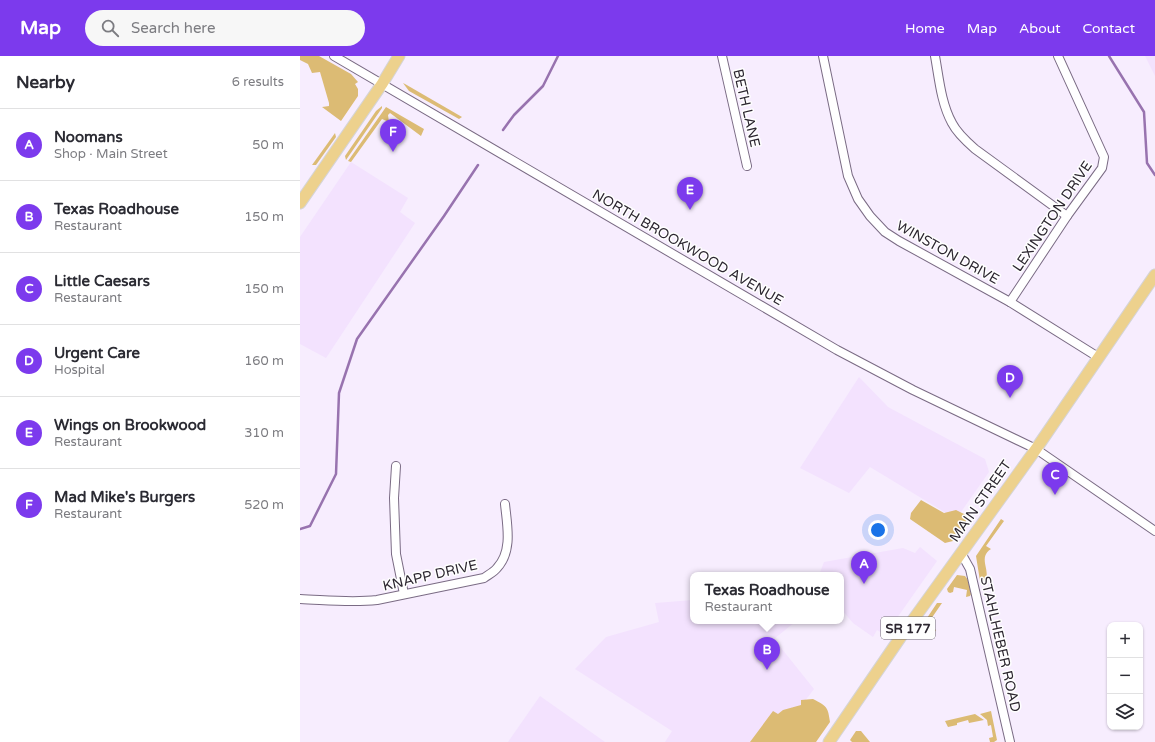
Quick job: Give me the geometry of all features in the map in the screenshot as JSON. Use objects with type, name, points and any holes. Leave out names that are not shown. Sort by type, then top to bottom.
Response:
[{"type":"main road","points":[[300,203],[382,84],[399,56]]},
{"type":"main road","name":"MAIN STREET","points":[[829,742],[900,638],[1036,449],[1155,275]]},
{"type":"street","name":"NORTH BROOKWOOD AVENUE","points":[[334,56],[838,350],[913,390],[1036,449],[1155,532]]},
{"type":"street","name":"BETH LANE","points":[[722,56],[747,166]]},
{"type":"street","name":"WINSTON DRIVE","points":[[823,56],[848,176],[858,199],[870,216],[885,232],[899,241],[1010,302],[1098,357]]},
{"type":"street","points":[[935,56],[945,106],[952,124],[963,138],[975,149],[1066,216]]},
{"type":"street","name":"LEXINGTON DRIVE","points":[[1010,302],[1066,216],[1102,168],[1104,157],[1058,56]]},
{"type":"street","points":[[396,466],[394,498],[396,554],[404,594]]},
{"type":"street","name":"KNAPP DRIVE","points":[[300,598],[362,602],[484,578],[497,568],[503,558],[508,544],[505,504]]},
{"type":"street","name":"STAHLHEBER ROAD","points":[[961,553],[970,569],[1010,742]]},
{"type":"shaded area","points":[[300,56],[319,56],[351,74],[358,82],[355,84],[358,89],[358,96],[341,121],[322,107],[329,106],[329,103],[320,72],[312,73],[308,64],[300,60]]},
{"type":"shaded area","points":[[1145,56],[1155,56],[1155,76]]},
{"type":"shaded area","points":[[403,83],[462,117],[459,119],[409,91]]},
{"type":"shaded area","points":[[382,106],[346,160],[345,156],[376,111]]},
{"type":"shaded area","points":[[386,107],[424,129],[421,136],[390,113],[388,115],[389,122],[382,119],[351,162],[348,161]]},
{"type":"shaded area","points":[[335,133],[336,137],[316,165],[312,165]]},
{"type":"shaded area","points":[[351,162],[408,198],[400,212],[415,223],[326,358],[300,344],[300,237]]},
{"type":"shaded area","points":[[859,377],[888,407],[985,459],[989,472],[956,519],[870,467],[849,493],[800,468]]},
{"type":"shaded area","points":[[921,500],[944,513],[956,510],[966,515],[966,524],[953,541],[945,543],[910,519],[911,513]]},
{"type":"shaded area","points":[[1001,519],[1004,521],[986,546],[991,549],[985,556],[987,576],[986,580],[980,581],[976,556]]},
{"type":"shaded area","points":[[920,547],[937,561],[885,635],[877,630],[873,637],[853,623],[844,612],[844,572],[820,572],[824,562],[903,548],[915,553]]},
{"type":"shaded area","points":[[957,575],[965,576],[968,580],[971,594],[970,596],[966,597],[967,590],[954,587],[953,592],[948,592],[947,589]]},
{"type":"shaded area","points":[[690,600],[690,624],[793,624],[774,639],[814,689],[774,742],[665,742],[672,731],[575,669],[606,637],[659,622],[655,603]]},
{"type":"shaded area","points":[[937,603],[942,603],[931,619],[930,626],[936,630],[934,633],[923,624]]},
{"type":"shaded area","points":[[540,696],[605,742],[508,742]]},
{"type":"shaded area","points":[[813,699],[821,703],[826,708],[830,722],[816,742],[750,742],[773,711],[778,714],[783,710],[801,705],[801,700]]},
{"type":"shaded area","points":[[991,711],[997,740],[994,742],[990,742],[989,738],[993,737],[991,725],[988,726],[987,720],[980,714]]},
{"type":"shaded area","points":[[975,714],[984,720],[969,723],[968,720],[948,727],[945,721]]},
{"type":"shaded area","points":[[856,731],[861,731],[870,742],[852,742],[850,740]]},
{"type":"waterway","points":[[503,130],[514,115],[543,86],[558,56]]},
{"type":"waterway","points":[[1109,56],[1144,112],[1147,163],[1155,175]]},
{"type":"waterway","points":[[300,529],[310,526],[336,474],[339,393],[357,339],[444,216],[478,165]]},
{"type":"place","name":"Mad Mike's Burgers","points":[[393,152]]},
{"type":"place","name":"Wings on Brookwood","points":[[690,210]]},
{"type":"place","name":"Urgent Care","points":[[1010,398]]},
{"type":"place","name":"Little Caesars","points":[[1055,495]]},
{"type":"place","name":"Noomans","points":[[864,584]]},
{"type":"place","name":"Texas Roadhouse","points":[[767,670]]}]
